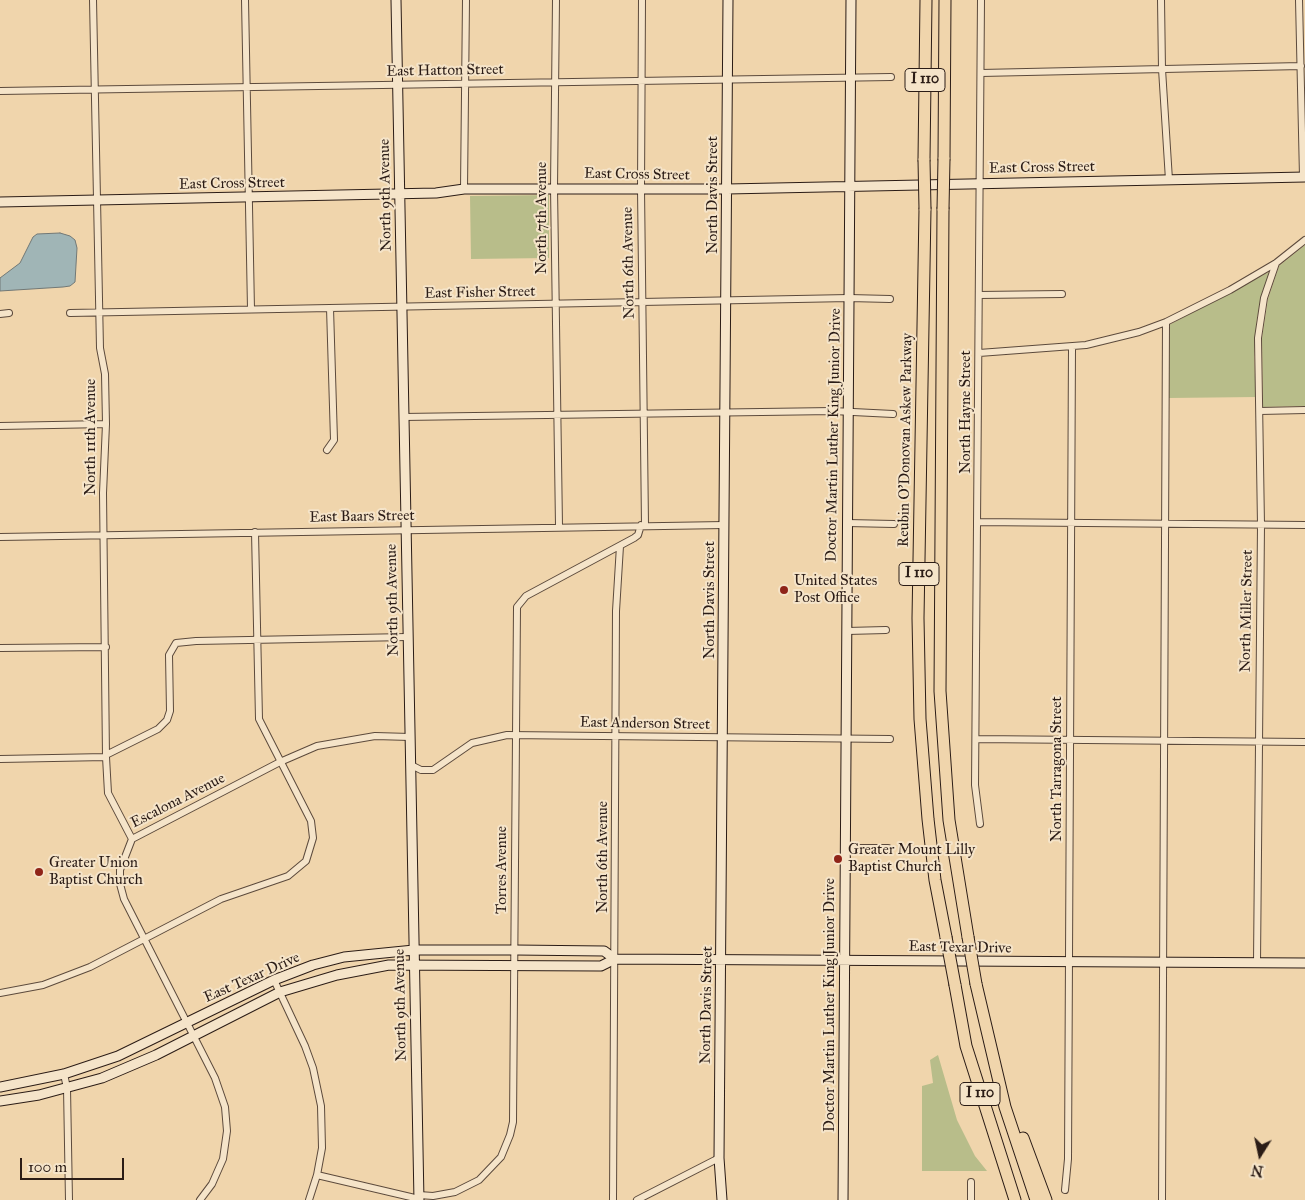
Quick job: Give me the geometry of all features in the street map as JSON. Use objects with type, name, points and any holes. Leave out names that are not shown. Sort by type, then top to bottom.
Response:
[{"type":"highway","name":"Reubin O'Donovan Askew Parkway","points":[[926,0],[925,210],[918,618],[920,719],[928,819],[946,937],[966,1046],[1015,1200]]},
{"type":"highway","name":"I 110","points":[[945,0],[940,691],[949,820],[976,984],[1005,1107],[1036,1200]]},
{"type":"highway","points":[[945,86],[952,0]]},
{"type":"highway","points":[[993,1057],[1046,1200]]},
{"type":"main road","name":"North 9th Avenue","points":[[396,0],[419,1198]]},
{"type":"main road","name":"North Davis Street","points":[[722,1200],[719,1158],[728,0]]},
{"type":"main road","name":"Doctor Martin Luther King Junior Drive","points":[[843,1200],[851,0]]},
{"type":"main road","name":"East Cross Street","points":[[0,202],[248,198],[400,193],[436,194],[464,189],[726,190],[1304,177]]},
{"type":"main road","name":"East Texar Drive","points":[[0,1086],[64,1074],[118,1056],[274,980],[313,965],[344,957],[414,950],[515,950],[604,951],[615,959]]},
{"type":"main road","name":"East Texar Drive","points":[[0,1101],[67,1088],[129,1067],[193,1037],[280,992],[346,973],[414,964],[601,966],[615,959],[1305,963]]},
{"type":"street","name":"North 11th Avenue","points":[[94,0],[100,312],[106,424],[103,493],[108,793],[132,839]]},
{"type":"street","points":[[245,0],[251,309]]},
{"type":"street","points":[[464,189],[466,0]]},
{"type":"street","name":"North 7th Avenue","points":[[556,0],[554,188],[559,526]]},
{"type":"street","name":"North 6th Avenue","points":[[642,0],[643,525]]},
{"type":"street","name":"North Hayne Street","points":[[980,824],[975,785],[981,0]]},
{"type":"street","points":[[1162,0],[1162,69],[1169,180]]},
{"type":"street","points":[[1299,0],[1304,177]]},
{"type":"street","points":[[980,73],[1301,66]]},
{"type":"street","name":"East Hatton Street","points":[[0,91],[891,76]]},
{"type":"street","points":[[979,353],[1072,347],[1107,341],[1166,322],[1276,263],[1305,240]]},
{"type":"street","name":"North Miller Street","points":[[1257,962],[1261,525],[1258,357],[1260,319],[1264,298],[1276,263]]},
{"type":"street","points":[[979,295],[1062,294]]},
{"type":"street","name":"East Fisher Street","points":[[70,312],[849,298],[890,300]]},
{"type":"street","points":[[328,450],[334,440],[330,308]]},
{"type":"street","points":[[0,314],[9,313]]},
{"type":"street","points":[[1162,1200],[1166,322]]},
{"type":"street","name":"North Tarragona Street","points":[[1065,1190],[1068,1159],[1072,347]]},
{"type":"street","points":[[1260,412],[1305,410]]},
{"type":"street","points":[[403,417],[726,412],[893,414]]},
{"type":"street","points":[[0,426],[106,424]]},
{"type":"street","points":[[977,522],[1305,525]]},
{"type":"street","points":[[847,523],[894,524]]},
{"type":"street","points":[[620,546],[638,535],[643,525]]},
{"type":"street","name":"East Baars Street","points":[[0,537],[406,528],[724,525]]},
{"type":"street","points":[[0,993],[27,989],[65,977],[144,940],[221,899],[288,876],[306,861],[313,838],[311,821],[259,719],[255,532]]},
{"type":"street","name":"North 6th Avenue","points":[[613,1200],[616,611],[620,546]]},
{"type":"street","name":"Torres Avenue","points":[[317,1175],[419,1198],[444,1195],[468,1187],[488,1172],[507,1146],[513,1122],[517,607],[526,596],[620,546]]},
{"type":"street","points":[[847,631],[886,630]]},
{"type":"street","points":[[0,759],[107,756],[163,725],[170,711],[170,651],[176,643],[408,637]]},
{"type":"street","points":[[0,648],[106,647]]},
{"type":"street","name":"East Anderson Street","points":[[411,765],[421,770],[433,770],[472,743],[498,736],[516,735],[890,739]]},
{"type":"street","name":"Escalona Avenue","points":[[200,1200],[212,1184],[223,1159],[227,1120],[218,1085],[124,899],[120,884],[120,870],[132,839],[280,762],[317,746],[353,738],[375,736],[410,738]]},
{"type":"street","points":[[976,739],[1305,742]]},
{"type":"street","points":[[845,848],[888,848]]},
{"type":"street","points":[[274,980],[305,1046],[318,1089],[323,1132],[317,1175],[309,1200]]},
{"type":"street","points":[[64,1074],[67,1088],[69,1200]]},
{"type":"street","points":[[637,1200],[719,1158]]},
{"type":"street","points":[[971,1182],[971,1200]]},
{"type":"green space","points":[[549,195],[549,258],[471,259],[470,196]]},
{"type":"green space","points":[[1305,245],[1305,406],[1263,407],[1262,338],[1268,299],[1279,266]]},
{"type":"green space","points":[[1269,272],[1257,318],[1254,357],[1256,397],[1169,398],[1169,325]]},
{"type":"green space","points":[[938,1055],[957,1120],[975,1156],[987,1171],[922,1171],[922,1086],[933,1083],[930,1060]]},
{"type":"shaded area","points":[[60,233],[70,236],[75,240],[77,248],[75,282],[70,286],[63,287],[0,291],[0,278],[20,263],[33,237],[37,234]]},
{"type":"place","name":"United States Post Office","points":[[784,590]]},
{"type":"place","name":"Greater Mount Lilly Baptist Church","points":[[838,859]]},
{"type":"place","name":"Greater Union Baptist Church","points":[[39,872]]}]
